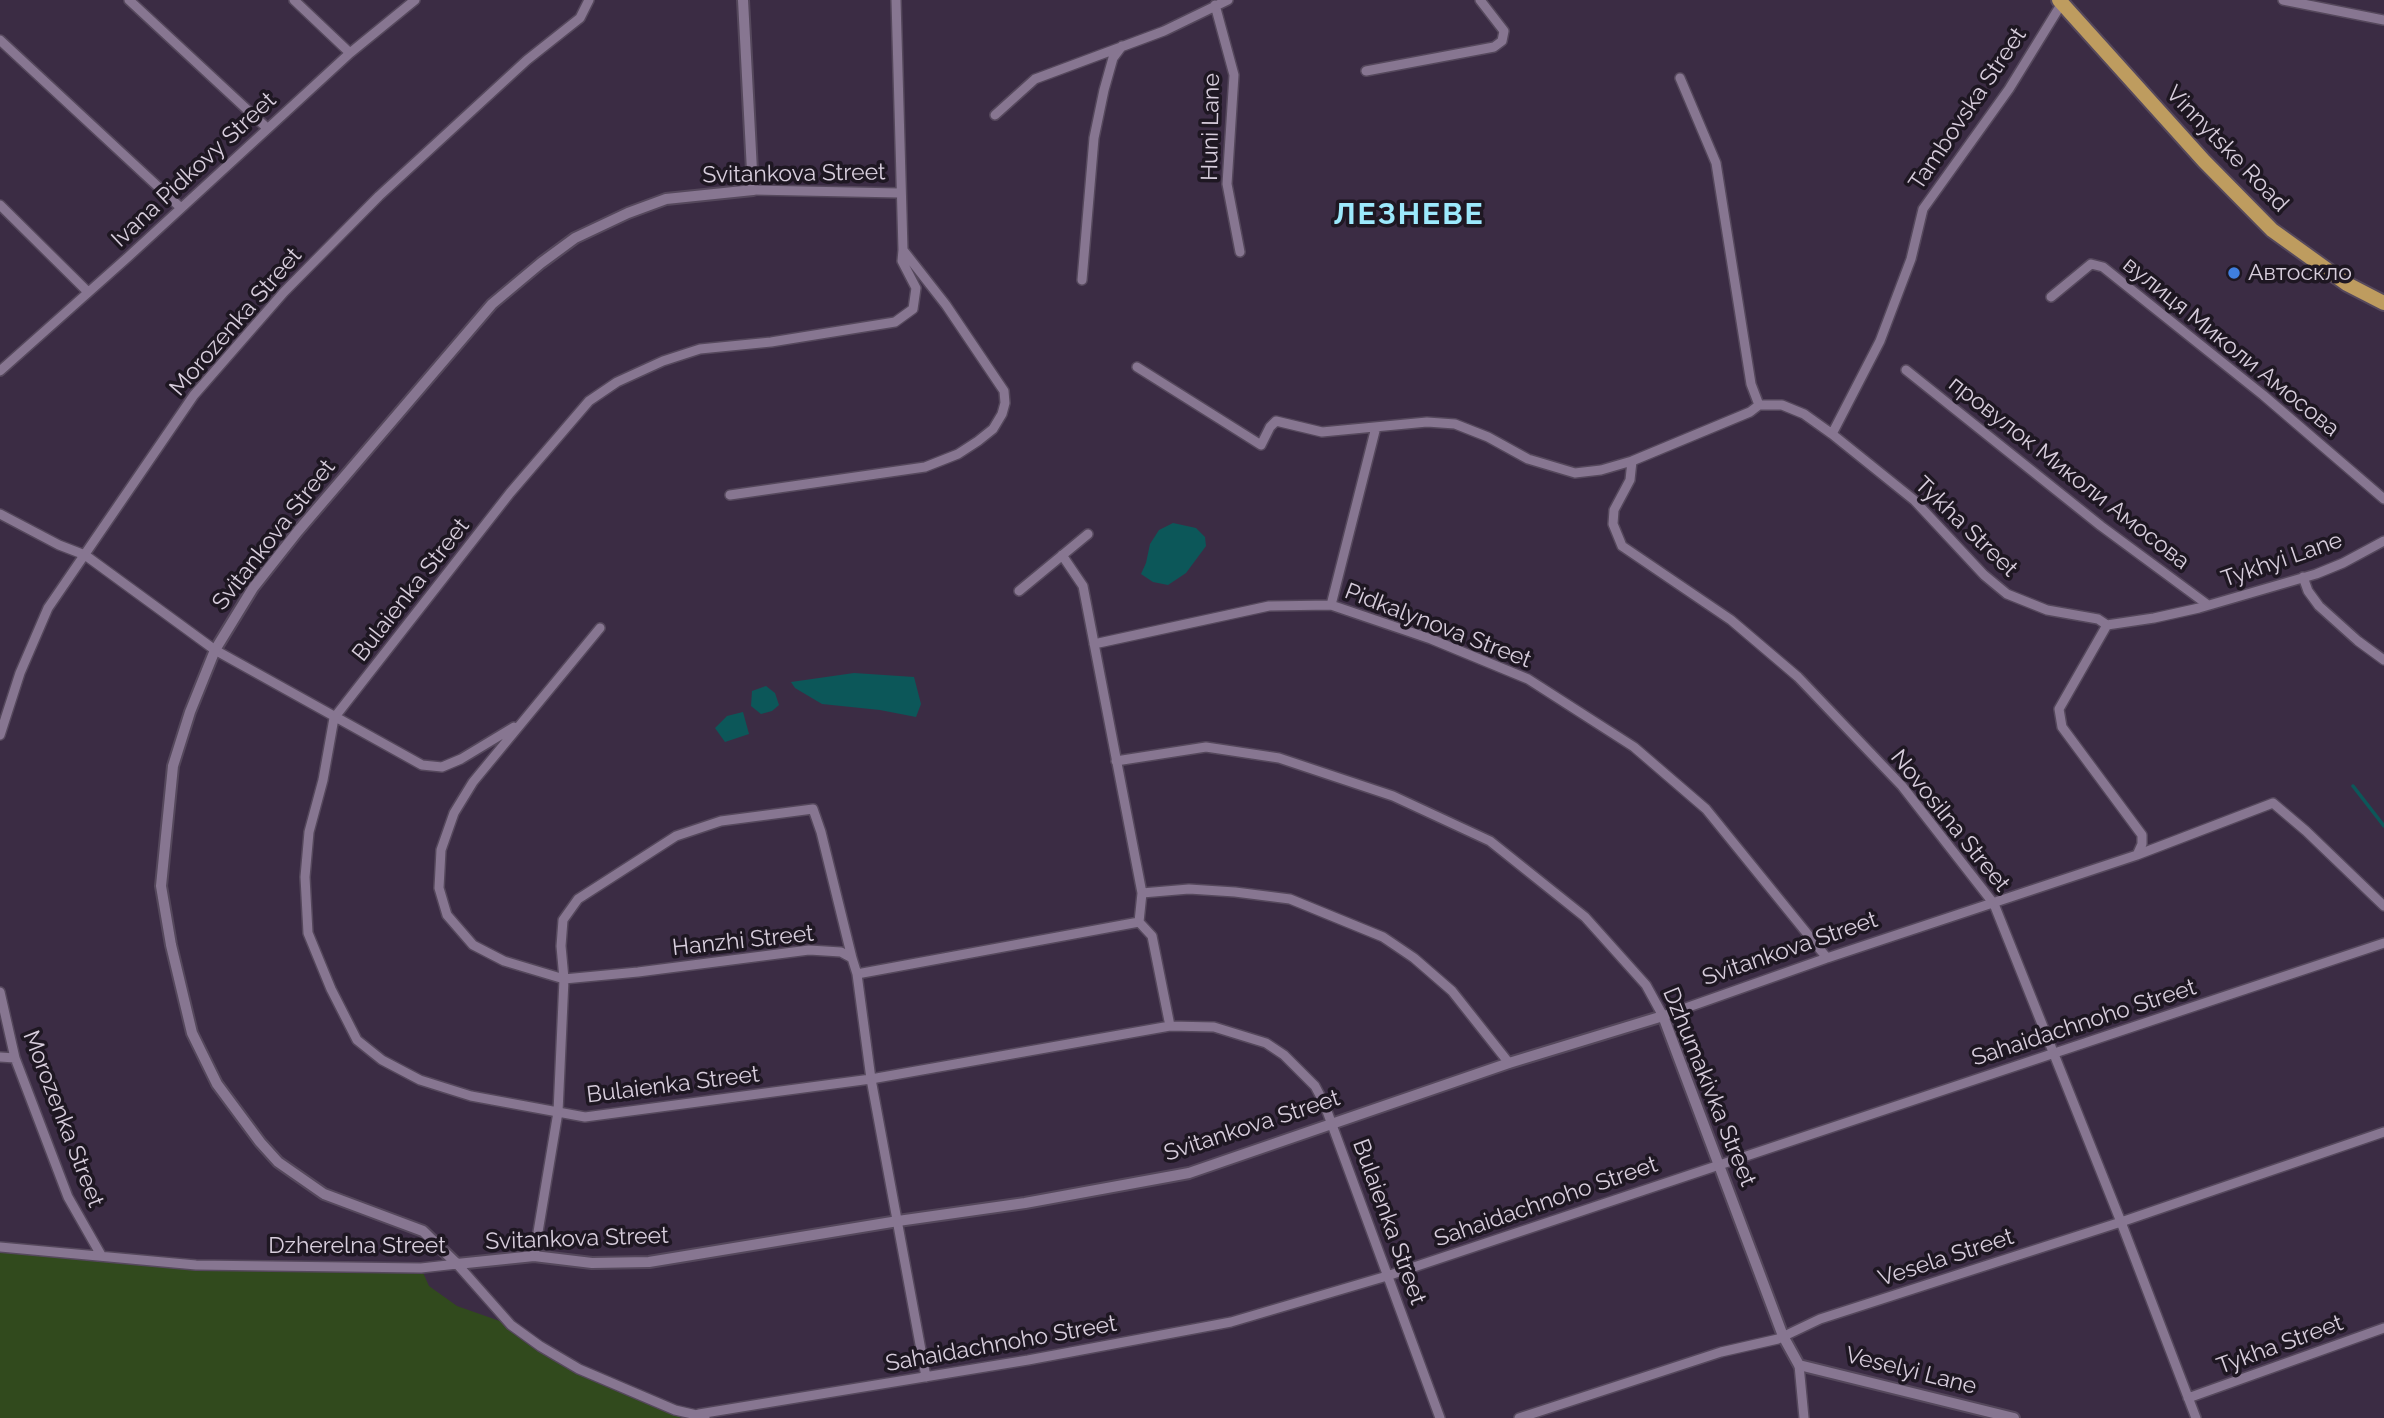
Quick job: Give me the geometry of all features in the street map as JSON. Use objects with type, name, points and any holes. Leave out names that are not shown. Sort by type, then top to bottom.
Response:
[{"type":"main road","name":"Vinnytske Road","points":[[2061,1],[2204,161],[2272,229],[2347,284],[2384,303]]},
{"type":"street","points":[[129,0],[267,128]]},
{"type":"street","points":[[294,0],[350,54]]},
{"type":"street","name":"Ivana Pidkovy Street","points":[[0,371],[267,128],[415,0]]},
{"type":"street","name":"Morozenka Street","points":[[0,735],[3,710],[48,608],[194,395],[284,292],[379,196],[527,60],[580,18],[589,0]]},
{"type":"street","points":[[743,0],[753,190]]},
{"type":"street","name":"Bulaienka Street","points":[[896,0],[902,261],[916,288],[913,309],[895,322],[771,342],[700,349],[663,361],[617,382],[589,401],[510,493],[334,718],[323,780],[309,832],[305,877],[308,933],[331,989],[357,1040],[382,1060],[420,1080],[471,1096],[584,1117],[871,1079],[1170,1026],[1214,1027],[1266,1043],[1284,1055],[1315,1086],[1333,1123],[1440,1418]]},
{"type":"street","points":[[995,115],[1035,79],[1164,31],[1228,0]]},
{"type":"street","points":[[1366,71],[1494,47],[1502,41],[1503,31],[1480,0]]},
{"type":"street","points":[[2283,0],[2384,20]]},
{"type":"street","name":"Tambovska Street","points":[[1832,434],[1880,341],[1911,259],[1923,209],[2009,89],[2061,1]]},
{"type":"street","name":"Huni Lane","points":[[1215,5],[1234,75],[1227,184],[1240,252]]},
{"type":"street","points":[[0,40],[181,208]]},
{"type":"street","points":[[1082,280],[1094,138],[1113,58],[1122,46]]},
{"type":"street","points":[[1137,367],[1261,445],[1276,421],[1322,432],[1427,422],[1455,424],[1488,437],[1528,460],[1575,472],[1601,470],[1632,461],[1750,412],[1759,405],[1751,384],[1716,163],[1679,78]]},
{"type":"street","name":"Svitankova Street","points":[[900,193],[753,190],[666,199],[628,213],[575,238],[541,262],[492,304],[298,531],[253,588],[215,650],[190,712],[173,766],[161,886],[171,946],[192,1033],[206,1067],[217,1084],[278,1162],[324,1194],[423,1231],[457,1264],[534,1256],[592,1263],[649,1262],[1025,1203],[1189,1173],[1509,1063],[1663,1016],[1826,958],[1994,904],[2137,855],[2273,803],[2384,906]]},
{"type":"street","points":[[0,205],[89,292]]},
{"type":"street","points":[[730,495],[901,471],[935,463],[958,454],[993,429],[1002,414],[1004,391],[946,305],[903,250]]},
{"type":"street","name":"вулиця Миколи Амосова","points":[[2051,297],[2091,264],[2104,267],[2263,396],[2384,499]]},
{"type":"street","name":"провулок Миколи Амосова","points":[[1906,370],[2101,526],[2208,605]]},
{"type":"street","name":"Tykha Street","points":[[1759,405],[1782,405],[1804,414],[1832,434],[1914,500],[1984,575],[2007,594],[2047,610],[2098,619],[2107,625]]},
{"type":"street","points":[[1331,605],[1376,427]]},
{"type":"street","name":"Novosilna Street","points":[[1632,461],[1630,480],[1614,510],[1613,524],[1622,546],[1731,620],[1798,677],[1902,786],[1994,904],[2196,1418]]},
{"type":"street","points":[[0,514],[36,534],[85,555],[215,650],[422,765],[442,767],[461,759],[522,723]]},
{"type":"street","points":[[1020,590],[1088,534]]},
{"type":"street","name":"Tykhyi Lane","points":[[2107,625],[2154,618],[2303,578],[2343,563],[2384,541]]},
{"type":"street","points":[[1062,555],[1083,586],[1142,893],[1139,922],[1152,936],[1170,1026]]},
{"type":"street","points":[[2303,578],[2308,591],[2319,606],[2384,660]]},
{"type":"street","name":"Pidkalynova Street","points":[[1094,644],[1269,606],[1331,605],[1431,639],[1528,679],[1634,747],[1706,809],[1826,958]]},
{"type":"street","points":[[2107,625],[2059,709],[2062,727],[2142,835],[2142,844],[2137,855]]},
{"type":"street","name":"Hanzhi Street","points":[[600,628],[473,782],[454,813],[441,850],[439,888],[447,915],[473,945],[504,961],[564,979],[809,950],[841,952],[852,958]]},
{"type":"street","name":"Dzhumakivka Street","points":[[1116,761],[1206,747],[1279,758],[1393,796],[1490,841],[1585,917],[1646,985],[1663,1016],[1783,1336],[1799,1364],[1804,1418]]},
{"type":"street","points":[[534,1256],[558,1112],[564,979],[561,946],[563,920],[578,899],[676,836],[721,821],[813,809],[857,974],[871,1079],[926,1377]]},
{"type":"street","points":[[1142,893],[1189,889],[1234,891],[1290,900],[1383,937],[1415,958],[1452,990],[1509,1063]]},
{"type":"street","points":[[857,974],[1139,922]]},
{"type":"street","name":"Sahaidachnoho Street","points":[[703,1416],[1231,1322],[1387,1276],[2384,943]]},
{"type":"street","name":"Morozenka Street","points":[[0,992],[15,1058],[68,1197],[101,1255]]},
{"type":"street","points":[[0,1057],[15,1058]]},
{"type":"street","name":"Vesela Street","points":[[1519,1418],[1721,1352],[1778,1339],[1820,1319],[2121,1222],[2384,1132]]},
{"type":"street","name":"Dzherelna Street","points":[[0,1247],[196,1265],[421,1268],[457,1264],[511,1325],[540,1346],[579,1369],[675,1410],[703,1416]]},
{"type":"street","name":"Tykha Street","points":[[2188,1398],[2384,1328]]},
{"type":"street","name":"Veselyi Lane","points":[[1799,1364],[2014,1418]]},
{"type":"shaded area","points":[[1173,523],[1196,528],[1205,537],[1206,546],[1186,573],[1168,585],[1153,582],[1141,574],[1150,544],[1159,530]]},
{"type":"shaded area","points":[[854,673],[914,677],[921,704],[916,717],[822,704],[795,688],[791,682]]},
{"type":"shaded area","points":[[766,686],[775,693],[779,705],[772,711],[761,714],[751,706],[752,691]]},
{"type":"shaded area","points":[[743,712],[749,734],[725,742],[715,728],[727,716]]},
{"type":"shaded area","points":[[0,1247],[196,1265],[421,1268],[429,1286],[457,1306],[511,1325],[540,1346],[675,1410],[681,1418],[0,1418]]},
{"type":"waterway","points":[[2353,786],[2384,826]]},
{"type":"place","name":"Автоскло","points":[[2234,273]]},
{"type":"district","name":"ЛЕЗНЕВЕ","points":[[1409,215]]}]
